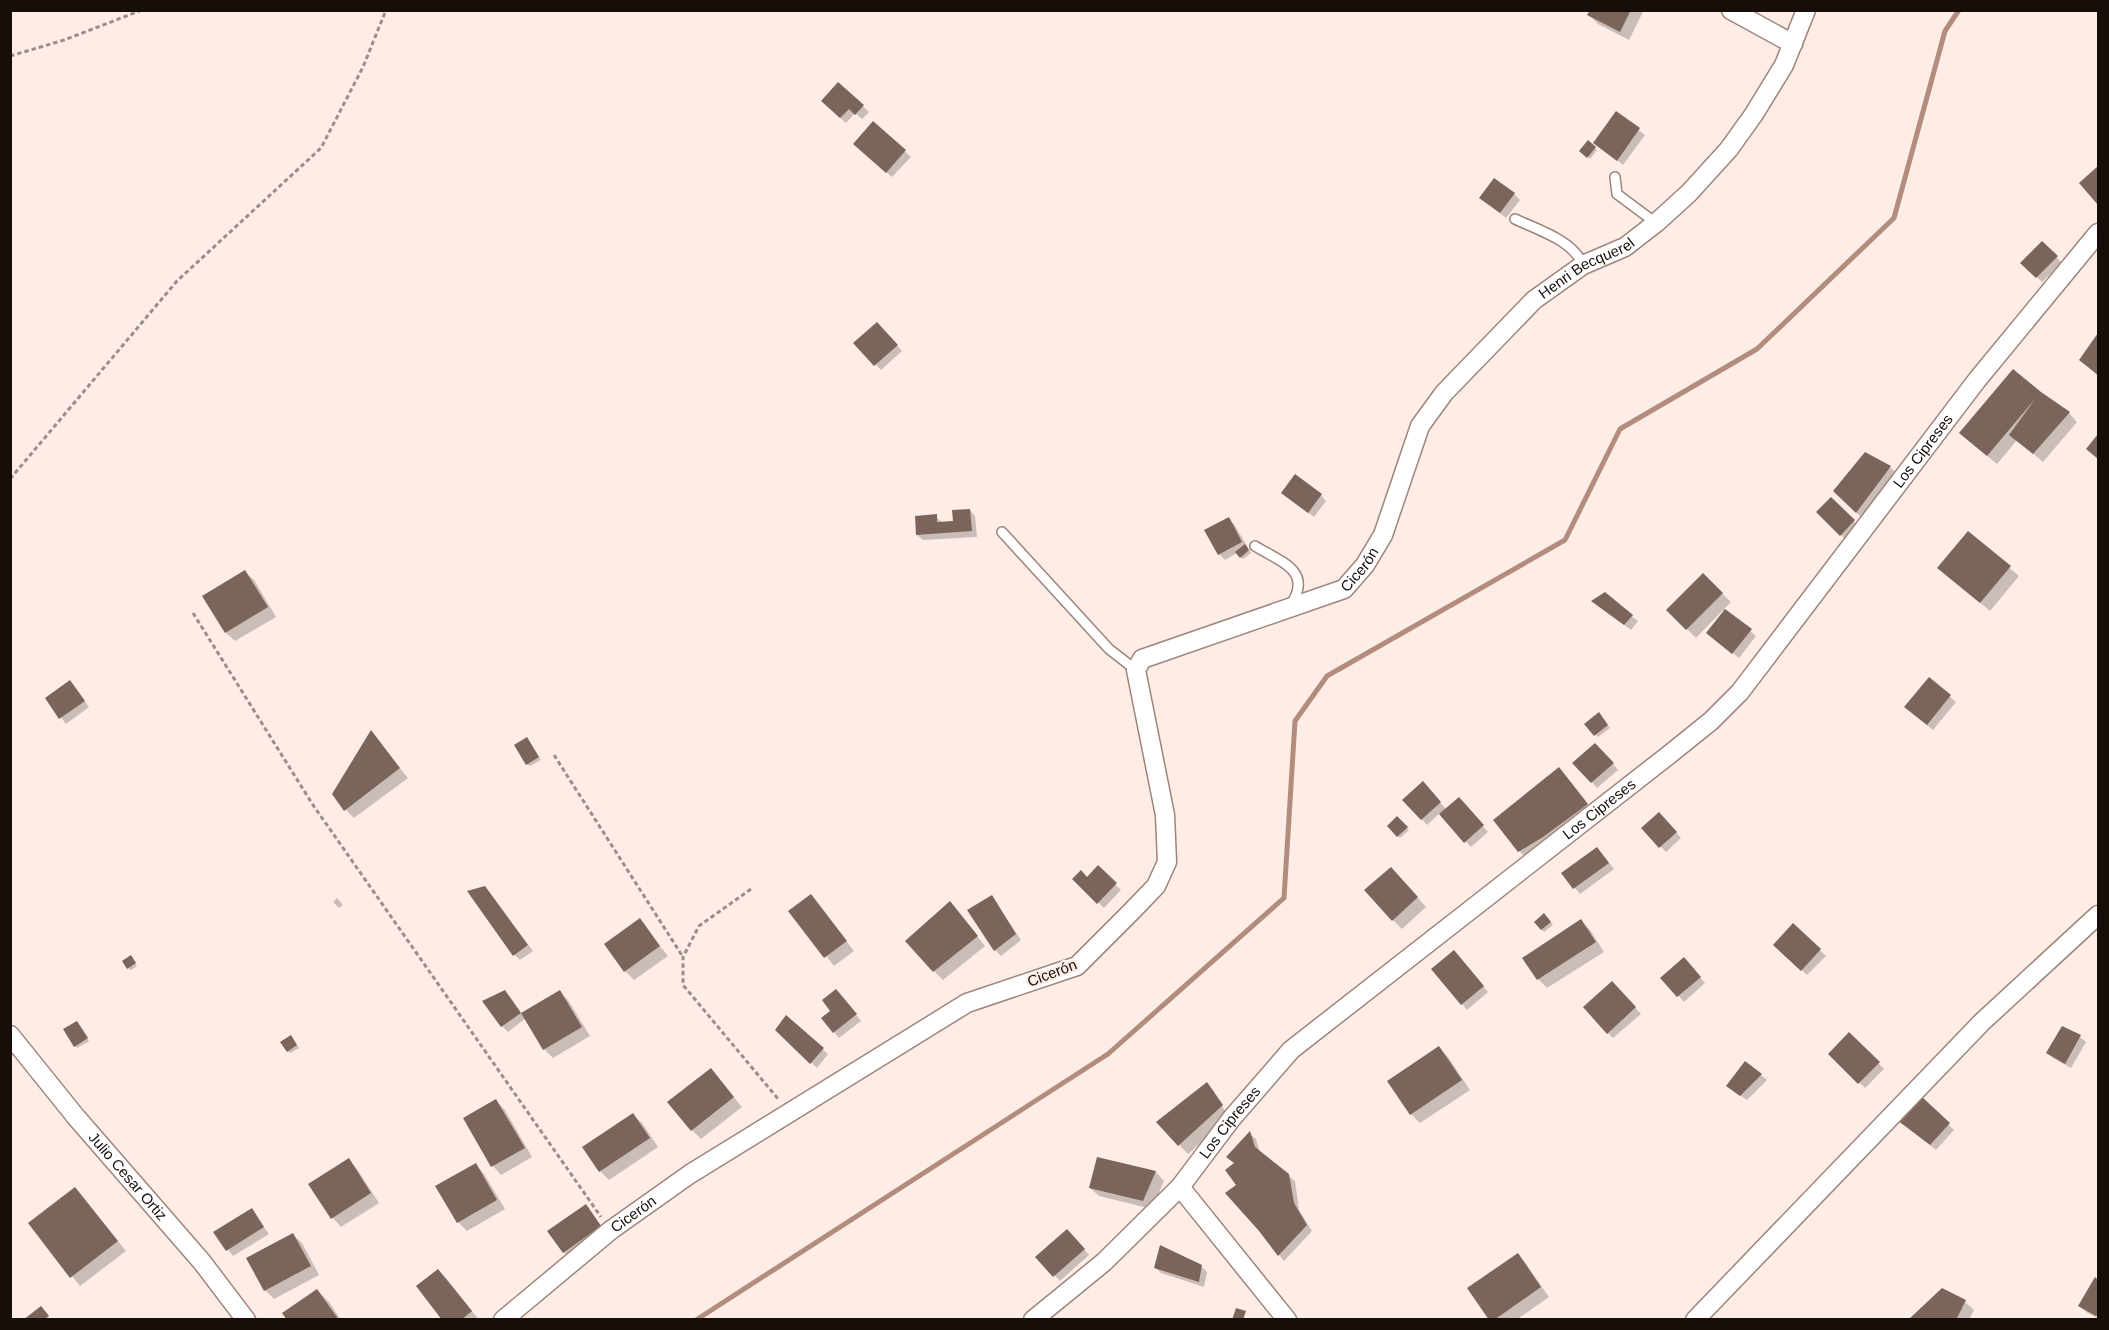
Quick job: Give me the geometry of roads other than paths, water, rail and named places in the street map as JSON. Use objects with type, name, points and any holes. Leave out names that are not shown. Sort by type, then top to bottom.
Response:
[{"type":"street","points":[[1731,10],[1793,44]]},
{"type":"street","name":"Henri Becquerel","points":[[1383,535],[1420,426],[1444,393],[1534,300],[1583,265],[1626,246],[1689,193],[1729,149],[1784,65],[1806,10]]},
{"type":"street","name":"Los Cipreses","points":[[1033,1320],[1104,1262],[1180,1187],[1232,1118],[1291,1050],[1711,721],[1740,692],[1977,380],[2098,233]]},
{"type":"street","name":"Cicerón","points":[[504,1320],[611,1230],[690,1174],[967,1003],[1077,966],[1156,886],[1167,862],[1165,815],[1136,670],[1142,659],[1344,589],[1365,565],[1383,535]]},
{"type":"street","points":[[1695,1320],[1982,1022],[2098,915]]},
{"type":"street","name":"Julio Cesar Ortiz","points":[[10,1035],[76,1118],[201,1262],[246,1320]]},
{"type":"street","points":[[1180,1187],[1287,1320]]},
{"type":"lane","points":[[1615,177],[1617,194],[1656,223]]},
{"type":"lane","points":[[1515,219],[1566,245],[1579,255],[1583,265]]},
{"type":"lane","points":[[1002,532],[1109,649],[1136,670]]},
{"type":"lane","points":[[1255,546],[1292,568],[1297,574],[1299,587],[1288,608]]},
{"type":"waterway","points":[[696,1320],[1108,1054],[1284,898],[1295,721],[1327,676],[1565,540],[1620,429],[1757,349],[1894,218],[1945,31],[1959,10]]}]
